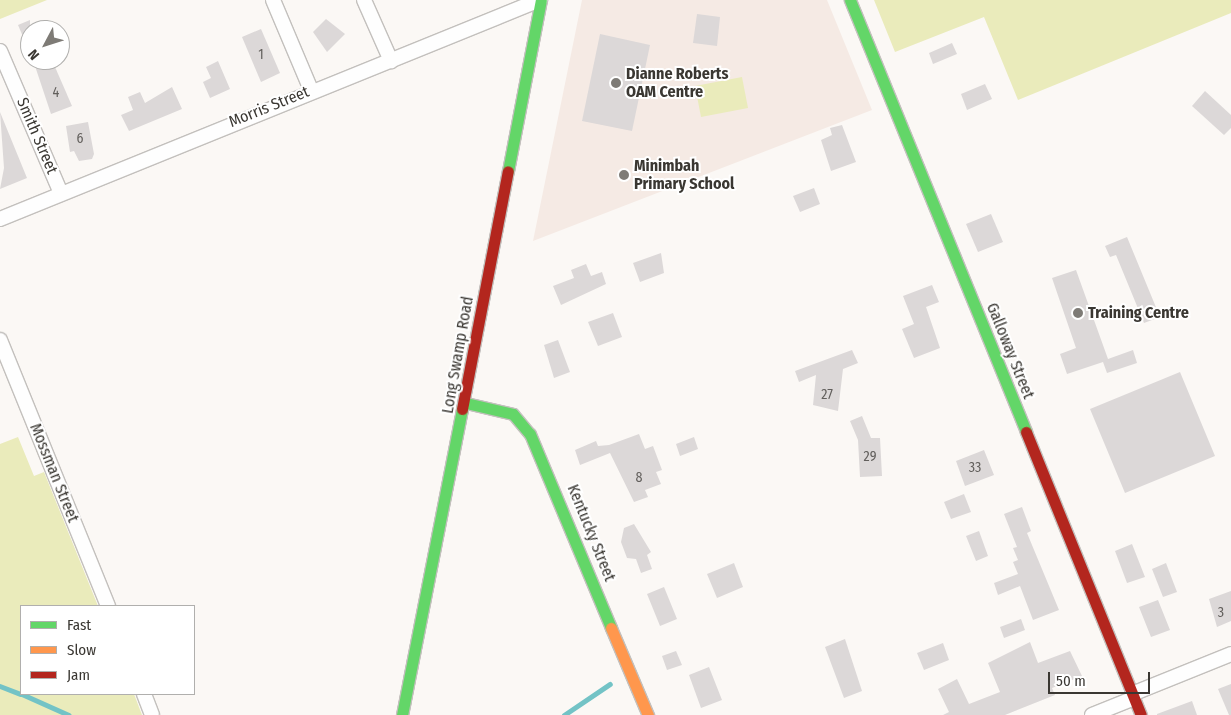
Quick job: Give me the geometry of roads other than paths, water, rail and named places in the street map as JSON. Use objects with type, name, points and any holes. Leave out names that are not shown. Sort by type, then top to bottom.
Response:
[{"type":"street","points":[[273,0],[311,90]]},
{"type":"street","points":[[364,0],[390,61]]},
{"type":"street","name":"Morris Street","points":[[0,219],[311,90],[390,61],[540,0]]},
{"type":"street","name":"Long Swamp Road","points":[[402,715],[466,403],[540,0]]},
{"type":"street","name":"Galloway Street","points":[[850,0],[1141,715]]},
{"type":"street","name":"Smith Street","points":[[0,51],[61,193]]},
{"type":"street","name":"Mossman Street","points":[[0,340],[108,605]]},
{"type":"street","name":"Kentucky Street","points":[[466,403],[513,414],[530,434],[648,715]]},
{"type":"street","points":[[1092,715],[1231,654]]},
{"type":"street","points":[[144,695],[152,715]]},
{"type":"waterway","points":[[564,715],[610,684]]},
{"type":"waterway","points":[[0,686],[20,694]]},
{"type":"waterway","points":[[24,695],[69,715]]},
{"type":"place","name":"Dianne Roberts OAM Centre","points":[[616,83]]},
{"type":"place","name":"Minimbah Primary School","points":[[624,175]]},
{"type":"place","name":"Training Centre","points":[[1078,313]]}]
